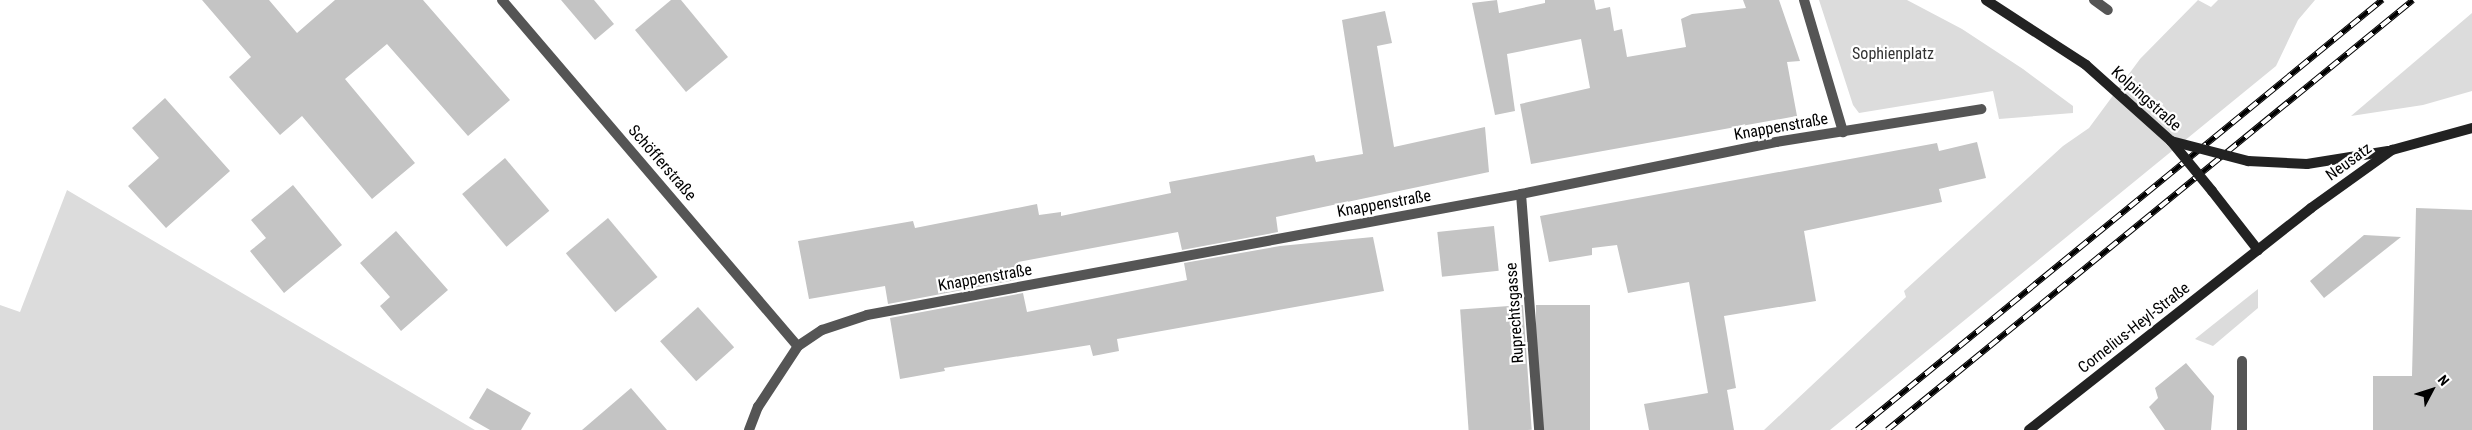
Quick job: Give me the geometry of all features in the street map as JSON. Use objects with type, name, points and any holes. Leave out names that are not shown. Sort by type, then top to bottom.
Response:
[{"type":"main road","name":"Kolpingstraße","points":[[1986,0],[2086,65],[2171,141],[2258,250]]},
{"type":"main road","name":"Neusatz","points":[[2258,250],[2392,150],[2472,128]]},
{"type":"main road","points":[[2171,141],[2248,161],[2307,164],[2392,150]]},
{"type":"main road","name":"Cornelius-Heyl-Straße","points":[[2029,430],[2258,250]]},
{"type":"street","name":"Schöfferstraße","points":[[502,0],[798,346]]},
{"type":"street","points":[[1804,0],[1843,132]]},
{"type":"street","points":[[2094,0],[2108,10]]},
{"type":"street","name":"Knappenstraße","points":[[798,346],[822,330],[867,314],[1521,194],[1843,132],[1980,109]]},
{"type":"street","name":"Ruprechtsgasse","points":[[1521,194],[1539,430]]},
{"type":"street","points":[[749,430],[758,407],[798,346]]},
{"type":"street","points":[[2242,361],[2242,430]]},
{"type":"green space","name":"Sophienplatz","points":[[1819,0],[1907,0],[1962,29],[2023,69],[2073,106],[2073,113],[1999,119],[1993,91],[1859,113],[1853,105]]},
{"type":"green space","points":[[2198,0],[2211,7],[2218,0],[2315,0],[2298,20],[2276,66],[1830,430],[1764,430],[1906,297],[1904,291],[2063,146],[2089,128],[2140,59]]},
{"type":"green space","points":[[2472,13],[2472,91],[2423,105],[2351,116]]},
{"type":"green space","points":[[67,190],[475,430],[0,430],[0,305],[20,312]]},
{"type":"green space","points":[[2258,289],[2258,308],[2213,346],[2195,339]]},
{"type":"building","points":[[202,0],[269,0],[297,33],[335,0],[423,0],[510,100],[468,136],[387,44],[345,79],[415,163],[372,199],[302,116],[280,135],[229,77],[251,57]]},
{"type":"building","points":[[561,0],[594,0],[614,24],[595,40]]},
{"type":"building","points":[[671,0],[681,0],[728,57],[686,92],[635,30]]},
{"type":"building","points":[[1497,0],[1499,13],[1545,3],[1545,0],[1594,0],[1596,10],[1610,7],[1614,31],[1622,29],[1627,57],[1686,47],[1681,19],[1692,14],[1746,8],[1743,0],[1779,0],[1800,61],[1787,62],[1797,116],[1531,164],[1520,104],[1590,88],[1581,39],[1507,54],[1515,111],[1495,115],[1472,3]]},
{"type":"building","points":[[1385,11],[1392,43],[1377,46],[1394,147],[1485,127],[1489,172],[1276,217],[1278,232],[1182,250],[1178,232],[1018,262],[1021,279],[888,304],[885,286],[809,299],[798,241],[913,221],[915,228],[1037,204],[1039,215],[1061,212],[1061,216],[1171,193],[1169,182],[1314,155],[1316,162],[1363,154],[1342,20]]},
{"type":"building","points":[[165,98],[230,171],[166,228],[128,186],[159,158],[132,128]]},
{"type":"building","points":[[1977,142],[1986,178],[1939,189],[1942,202],[1804,231],[1816,301],[1724,316],[1736,388],[1727,390],[1734,430],[1649,430],[1644,404],[1708,393],[1689,282],[1628,293],[1617,245],[1592,248],[1592,255],[1549,262],[1540,216],[1937,143],[1939,151]]},
{"type":"building","points":[[505,158],[549,211],[506,247],[462,194]]},
{"type":"building","points":[[293,185],[342,245],[284,293],[250,251],[266,238],[251,220]]},
{"type":"building","points":[[2416,208],[2472,210],[2472,430],[2373,430],[2373,376],[2412,376]]},
{"type":"building","points":[[608,218],[657,277],[615,312],[566,253]]},
{"type":"building","points":[[1494,226],[1499,271],[1442,277],[1437,232]]},
{"type":"building","points":[[396,231],[448,290],[401,331],[380,306],[390,297],[360,263]]},
{"type":"building","points":[[2364,235],[2401,237],[2324,298],[2310,281]]},
{"type":"building","points":[[1373,237],[1384,291],[1117,339],[1119,351],[1093,356],[1090,345],[944,368],[945,371],[900,379],[890,318],[1023,293],[1027,312],[1187,280],[1184,263],[1280,246]]},
{"type":"building","points":[[1523,305],[1532,430],[1469,430],[1460,309]]},
{"type":"building","points":[[1536,305],[1590,305],[1590,430],[1536,430]]},
{"type":"building","points":[[698,307],[734,347],[696,381],[660,341]]},
{"type":"building","points":[[2186,363],[2214,396],[2211,430],[2165,430],[2149,407],[2158,398],[2155,388]]},
{"type":"building","points":[[487,388],[531,413],[521,430],[490,430],[469,418]]},
{"type":"building","points":[[631,388],[667,430],[582,430]]},
{"type":"railway","points":[[1857,430],[2382,0]]},
{"type":"railway","points":[[1887,430],[2413,0]]}]
